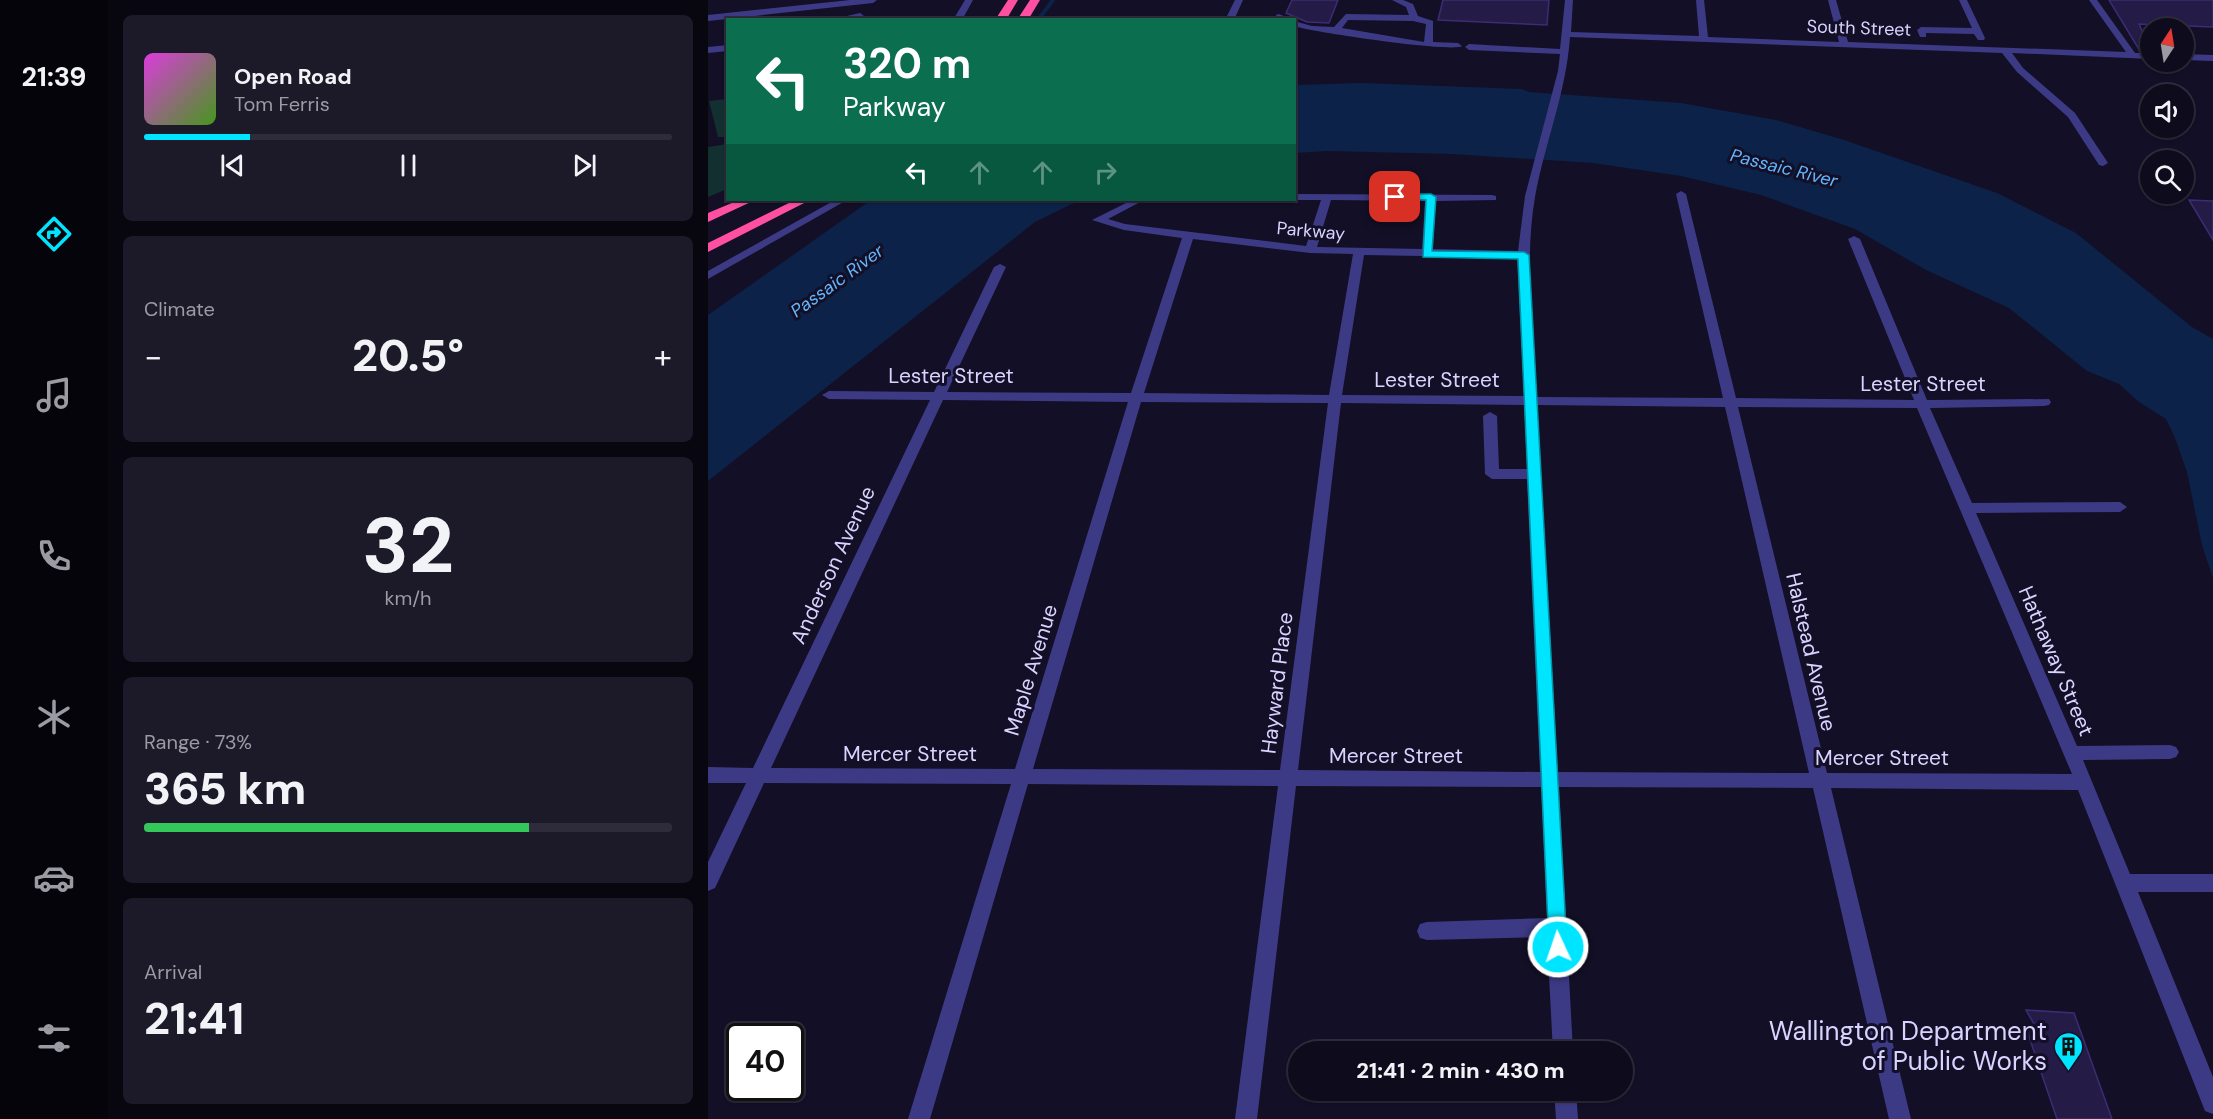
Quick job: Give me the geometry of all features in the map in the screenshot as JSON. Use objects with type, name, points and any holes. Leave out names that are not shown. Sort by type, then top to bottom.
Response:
[{"type":"highway","points":[[1001,18],[1013,0]]},
{"type":"highway","points":[[1023,18],[1035,0]]},
{"type":"highway","points":[[708,218],[747,201]]},
{"type":"highway","points":[[708,235],[783,201]]},
{"type":"highway","points":[[708,248],[802,201]]},
{"type":"street","points":[[708,18],[751,17],[811,4],[873,0]]},
{"type":"street","points":[[958,18],[969,0]]},
{"type":"street","points":[[1229,18],[1239,0]]},
{"type":"street","points":[[1396,0],[1410,6],[1414,18]]},
{"type":"street","points":[[1562,1041],[1524,255],[1526,216],[1535,174],[1560,85],[1569,0]]},
{"type":"street","points":[[1700,0],[1704,39]]},
{"type":"street","points":[[1832,0],[1844,44]]},
{"type":"street","points":[[1963,0],[1987,50]]},
{"type":"street","points":[[2093,0],[2132,55]]},
{"type":"street","points":[[860,18],[862,1]]},
{"type":"street","points":[[1336,30],[1346,17],[1414,18],[1430,23],[1428,45]]},
{"type":"street","points":[[1296,24],[1311,29],[1336,30],[1428,45],[1458,46]]},
{"type":"street","points":[[1923,35],[1921,30],[1978,31]]},
{"type":"street","name":"South Street","points":[[1566,34],[2140,55]]},
{"type":"street","points":[[1648,37],[1649,48]]},
{"type":"street","points":[[1469,47],[1565,52]]},
{"type":"street","points":[[708,50],[726,48]]},
{"type":"street","points":[[2004,50],[2020,70],[2072,115],[2103,163]]},
{"type":"street","points":[[2194,57],[2213,58]]},
{"type":"street","name":"Halstead Avenue","points":[[1681,194],[1900,1119]]},
{"type":"street","points":[[1296,196],[1492,198]]},
{"type":"street","points":[[1310,250],[1327,197]]},
{"type":"street","points":[[1427,255],[1431,197]]},
{"type":"street","points":[[708,276],[840,201]]},
{"type":"street","name":"Parkway","points":[[1137,201],[1098,220],[1124,227],[1310,250],[1427,255],[1524,255]]},
{"type":"street","name":"Maple Avenue","points":[[919,1119],[1136,397],[1189,234]]},
{"type":"street","name":"Hathaway Street","points":[[1854,239],[2084,782],[2213,1102]]},
{"type":"street","name":"Hayward Place","points":[[1246,1119],[1335,399],[1359,253]]},
{"type":"street","name":"Anderson Avenue","points":[[708,882],[1000,267]]},
{"type":"street","name":"Lester Street","points":[[829,395],[1922,404],[2044,402]]},
{"type":"street","points":[[1490,416],[1492,474],[1534,474]]},
{"type":"street","points":[[1966,508],[2120,507]]},
{"type":"street","points":[[2071,753],[2170,752]]},
{"type":"street","name":"Mercer Street","points":[[708,775],[2084,782]]},
{"type":"street","points":[[2124,883],[2213,883]]},
{"type":"street","points":[[1427,931],[1557,927]]},
{"type":"street","points":[[1566,1101],[1567,1119]]},
{"type":"green space","points":[[726,99],[726,137],[718,137],[709,101]]},
{"type":"green space","points":[[726,144],[726,189],[708,197],[708,147]]},
{"type":"water","name":"Passaic River","points":[[1362,83],[1522,89],[1529,92],[1681,103],[1776,120],[1844,140],[1997,193],[2076,233],[2192,327],[2213,339],[2213,578],[2202,545],[2187,472],[2166,419],[2139,402],[2119,384],[2087,371],[2009,308],[1926,270],[1855,229],[1761,195],[1681,176],[1593,163],[1452,154],[1328,151],[1296,153],[1296,85]]},
{"type":"water","name":"Passaic River","points":[[870,201],[1078,201],[1035,222],[708,481],[708,315]]},
{"type":"building","points":[[1292,0],[1338,0],[1329,23],[1307,22],[1286,13]]},
{"type":"building","points":[[1443,0],[1549,0],[1547,25],[1438,20]]},
{"type":"building","points":[[2109,0],[2213,0],[2213,27],[2194,26],[2194,18],[2140,18],[2140,51]]},
{"type":"building","points":[[2194,200],[2213,201],[2213,240],[2191,204],[2194,204]]},
{"type":"building","name":"Wallington Department of Public Works","points":[[2026,1010],[2074,1013],[2112,1119],[2057,1119],[2025,1025],[2034,1024]]},
{"type":"waterway","points":[[1040,18],[1053,0]]},
{"type":"place","name":"Wallington Department of Public Works","points":[[2068,1072]]},
{"type":"route","points":[[1395,197],[1431,197],[1427,255],[1524,255],[1558,947]]}]
